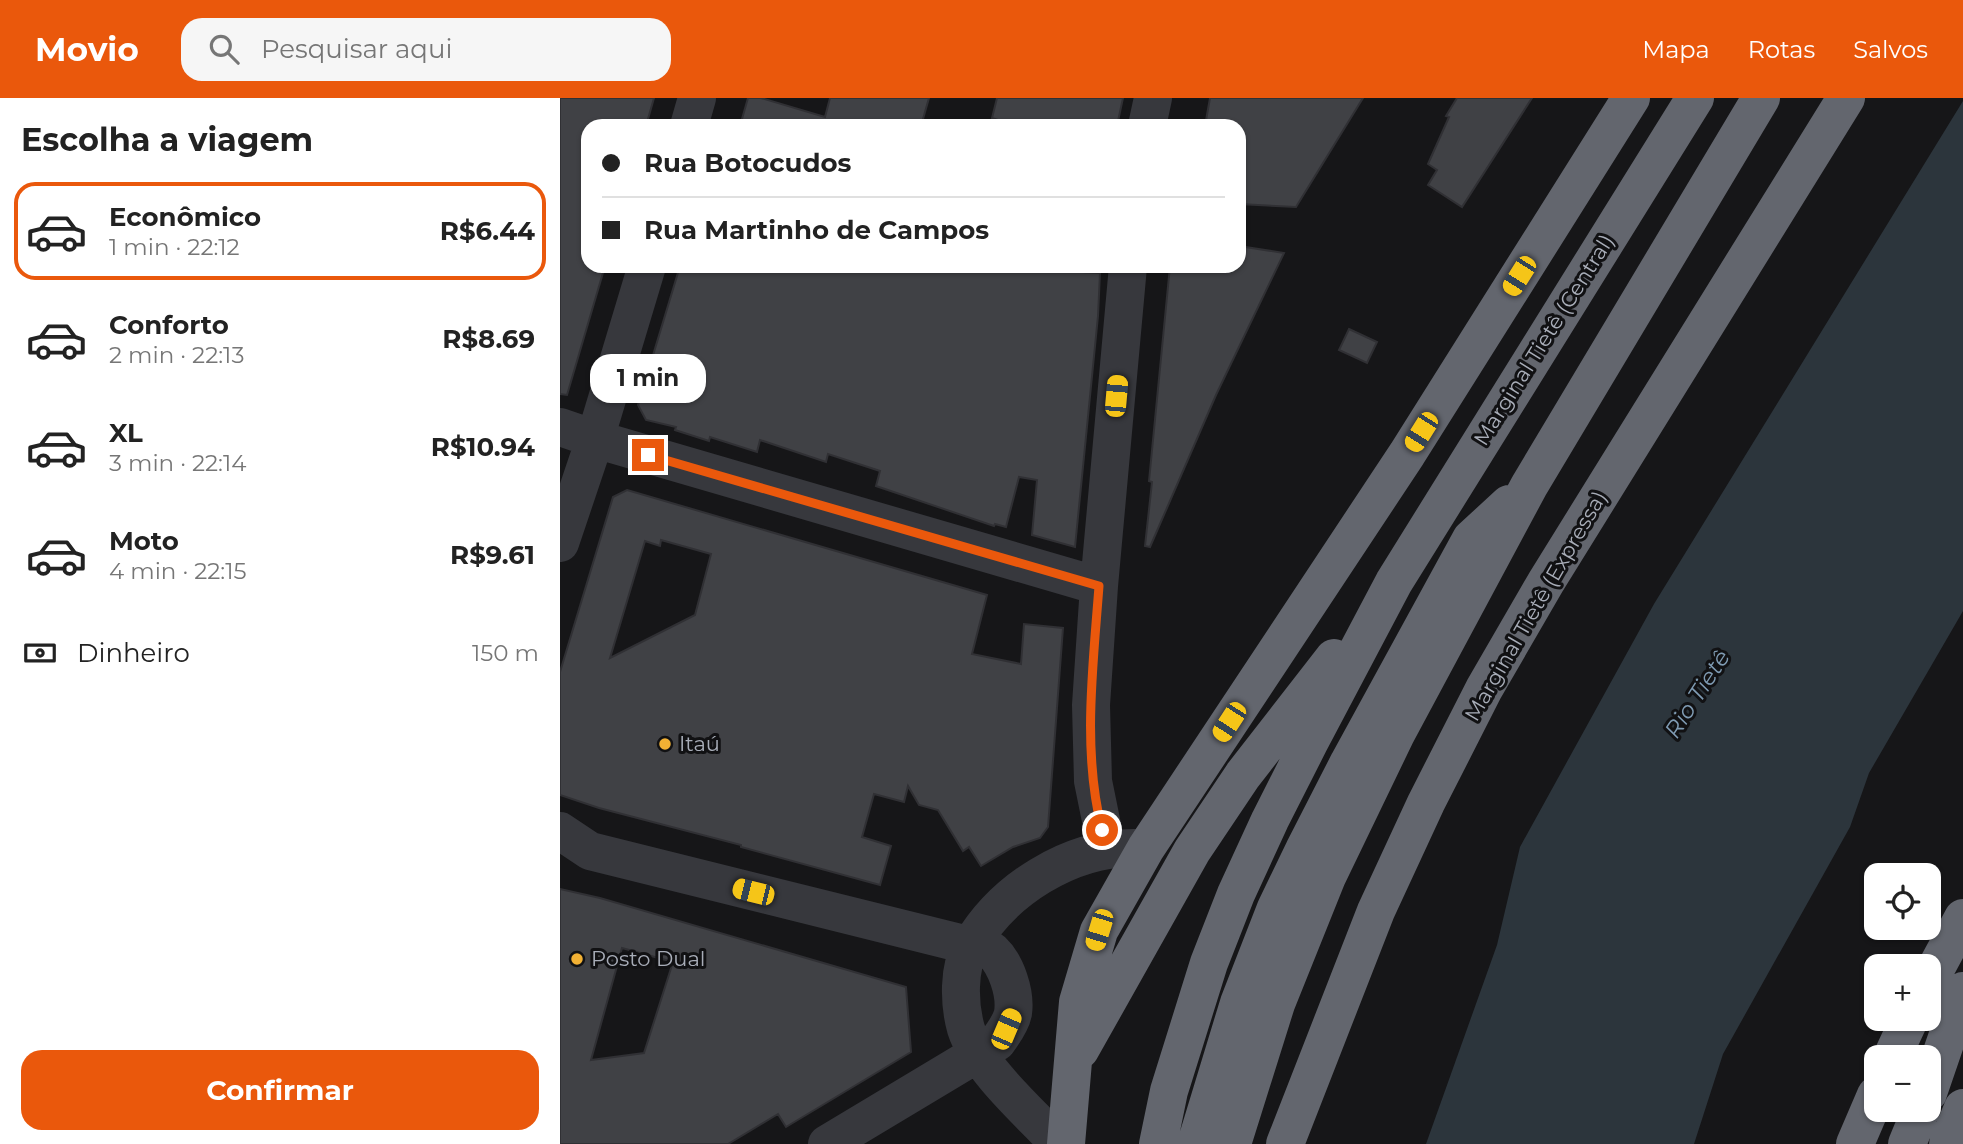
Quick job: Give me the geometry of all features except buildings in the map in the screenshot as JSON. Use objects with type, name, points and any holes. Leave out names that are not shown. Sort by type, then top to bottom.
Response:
[{"type":"highway","points":[[1066,1144],[1078,1002],[1099,930],[1146,848],[1407,454],[1631,98]]},
{"type":"highway","name":"Marginal Tietê (Central)","points":[[1394,582],[1695,98]]},
{"type":"highway","points":[[1232,1144],[1276,1004],[1342,845],[1396,734],[1529,486],[1761,98]]},
{"type":"highway","name":"Marginal Tietê (Expressa)","points":[[1285,1144],[1376,911],[1426,803],[1484,689],[1546,583],[1846,98]]},
{"type":"highway","points":[[1196,1144],[1248,979],[1276,908],[1325,807],[1471,539],[1529,486]]},
{"type":"highway","points":[[1074,1060],[1127,970],[1146,929],[1192,851],[1242,775],[1394,582]]},
{"type":"highway","points":[[1158,1144],[1169,1091],[1185,1038],[1209,963],[1236,894],[1270,820],[1394,582]]},
{"type":"highway","points":[[1941,959],[1963,918]]},
{"type":"highway","points":[[1941,1055],[1963,991]]},
{"type":"highway","points":[[1948,1144],[1963,1108]]},
{"type":"highway","points":[[1855,1144],[1864,1122]]},
{"type":"highway","points":[[1907,1144],[1916,1122]]},
{"type":"street","points":[[691,119],[697,98]]},
{"type":"street","points":[[1148,119],[1153,98]]},
{"type":"street","points":[[560,543],[577,433],[644,273]]},
{"type":"street","points":[[1107,850],[1093,781],[1091,705],[1127,273]]},
{"type":"street","points":[[577,433],[1099,586]]},
{"type":"street","points":[[570,846],[992,951],[1002,961],[1013,1013],[997,1042],[978,1056],[827,1144]]},
{"type":"street","points":[[971,946],[1000,906],[1026,885],[1064,864],[1107,850],[1146,848]]},
{"type":"street","points":[[978,1056],[1059,1144]]},
{"type":"water","name":"Rio Tietê","points":[[1963,101],[1963,611],[1869,773],[1850,827],[1723,1054],[1694,1144],[1426,1144],[1497,945],[1520,847],[1654,604]]},
{"type":"place","name":"Itaú","points":[[665,744]]},
{"type":"place","name":"Posto Dual","points":[[577,959]]},
{"type":"route","points":[[648,455],[1099,586],[1091,705],[1093,781],[1102,830]]}]
